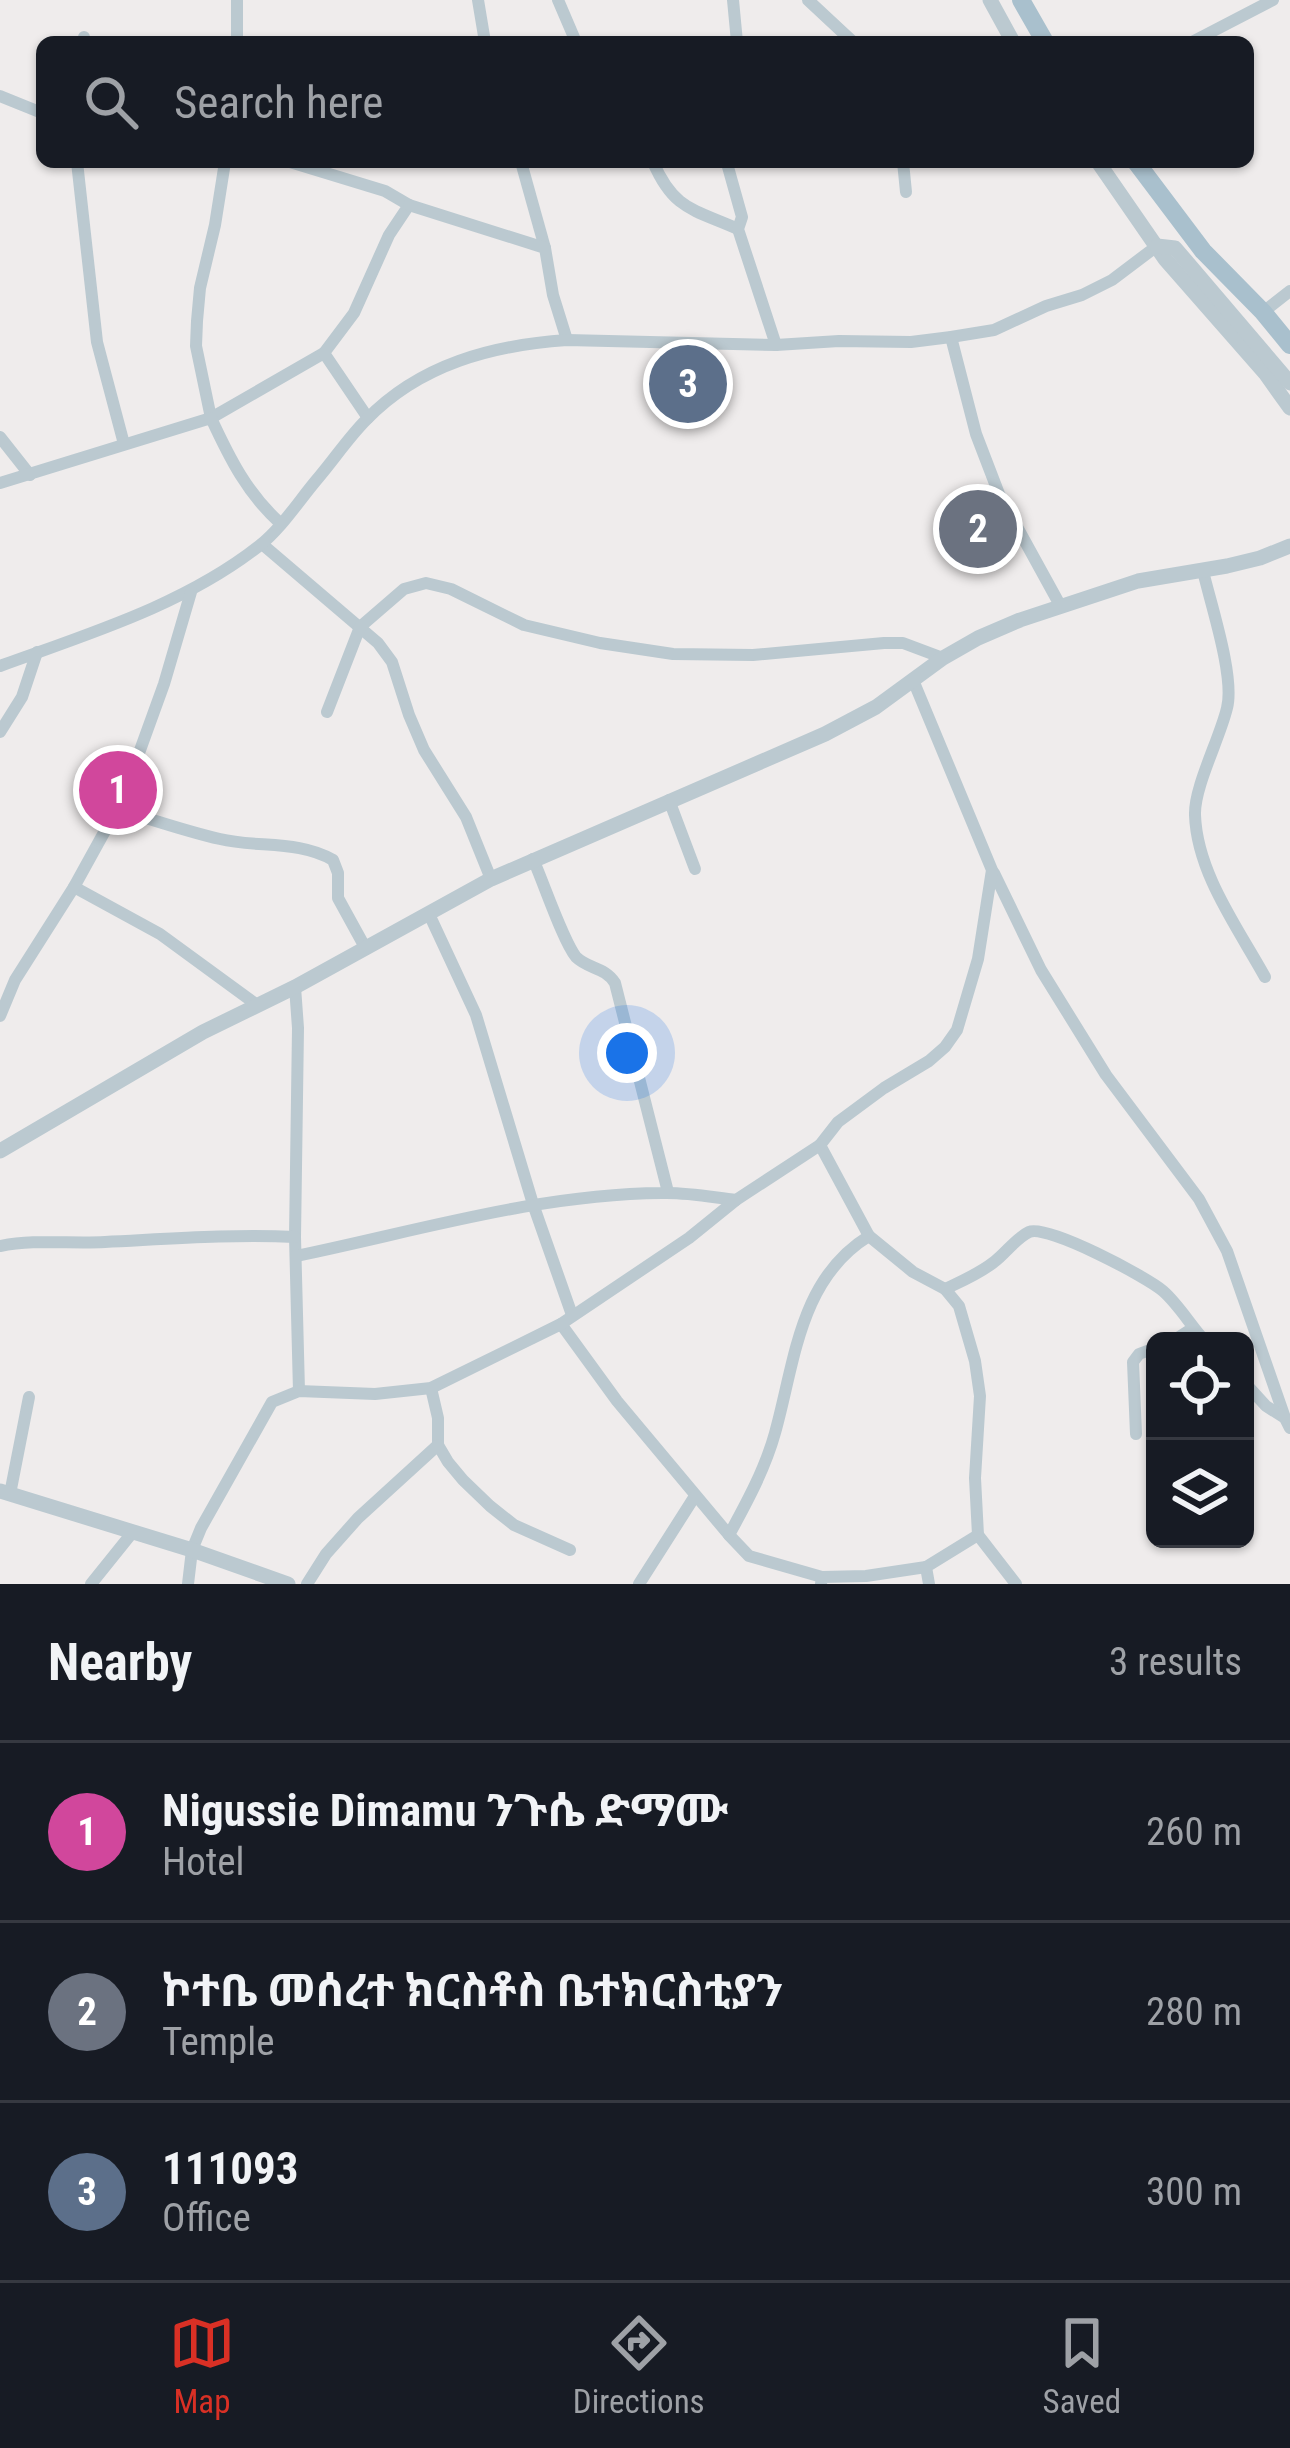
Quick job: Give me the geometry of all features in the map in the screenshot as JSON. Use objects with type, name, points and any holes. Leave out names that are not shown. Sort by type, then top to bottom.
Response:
[{"type":"main road","points":[[1022,0],[1042,36]]},
{"type":"main road","points":[[1141,168],[1203,251],[1290,345]]},
{"type":"street","points":[[237,0],[237,36]]},
{"type":"street","points":[[478,0],[483,36]]},
{"type":"street","points":[[558,0],[573,36]]},
{"type":"street","points":[[733,0],[736,36]]},
{"type":"street","points":[[808,0],[847,36]]},
{"type":"street","points":[[991,0],[1010,36]]},
{"type":"street","points":[[1204,36],[1274,0]]},
{"type":"street","points":[[0,96],[36,111]]},
{"type":"street","points":[[78,168],[97,342],[124,444]]},
{"type":"street","points":[[224,168],[200,288],[196,346],[211,418],[228,454],[258,503],[280,523]]},
{"type":"street","points":[[310,168],[545,248]]},
{"type":"street","points":[[523,168],[567,340]]},
{"type":"street","points":[[655,168],[673,198],[738,229]]},
{"type":"street","points":[[728,168],[742,218],[738,229],[776,345]]},
{"type":"street","points":[[904,168],[906,192]]},
{"type":"street","points":[[1102,168],[1188,286],[1290,408]]},
{"type":"street","points":[[0,483],[211,418],[324,353],[354,313],[389,235],[409,205]]},
{"type":"street","points":[[0,666],[191,592],[262,544],[368,418],[400,391],[437,368],[484,353],[567,340],[776,345],[951,337],[994,329],[1082,295],[1112,280],[1157,246],[1175,248],[1290,383]]},
{"type":"street","points":[[1263,312],[1290,291]]},
{"type":"street","points":[[951,337],[976,434],[999,494],[1060,604]]},
{"type":"street","points":[[324,353],[368,418]]},
{"type":"street","points":[[0,437],[30,475]]},
{"type":"street","points":[[262,544],[378,643],[392,662],[416,733],[466,817],[490,879]]},
{"type":"street","points":[[0,1151],[202,1032],[296,987],[490,879],[825,734],[978,638],[1060,604],[1138,581],[1260,558],[1290,546]]},
{"type":"street","points":[[1203,571],[1226,669],[1229,703],[1194,813],[1209,873],[1264,977]]},
{"type":"street","points":[[327,712],[360,627],[404,589],[426,583],[451,589],[524,625],[673,654],[753,655],[884,643],[903,644],[943,658]]},
{"type":"street","points":[[0,1016],[15,980],[117,809],[164,684],[191,592]]},
{"type":"street","points":[[0,732],[22,698],[38,652]]},
{"type":"street","points":[[913,680],[992,869],[1041,970],[1106,1076],[1199,1199],[1227,1251],[1288,1423]]},
{"type":"street","points":[[669,800],[695,869]]},
{"type":"street","points":[[117,809],[224,841],[322,853],[333,860],[338,898],[366,949]]},
{"type":"street","points":[[533,859],[572,951],[615,982],[668,1192]]},
{"type":"street","points":[[188,1584],[192,1550],[201,1528],[272,1402],[299,1391],[375,1394],[431,1388],[566,1319],[820,1145],[838,1122],[945,1047],[957,1030],[978,959],[992,869]]},
{"type":"street","points":[[74,887],[160,934],[257,1006]]},
{"type":"street","points":[[429,914],[476,1015],[566,1319],[617,1401],[729,1535],[749,1556],[821,1580],[926,1567],[978,1535]]},
{"type":"street","points":[[0,974],[15,980]]},
{"type":"street","points":[[296,987],[299,1391]]},
{"type":"street","points":[[820,1145],[869,1236],[913,1272],[945,1289],[959,1306],[980,1396],[974,1478],[978,1535],[1016,1584]]},
{"type":"street","points":[[296,1256],[533,1204],[603,1195],[668,1192],[736,1200]]},
{"type":"street","points":[[945,1289],[986,1268],[1027,1233],[1045,1231],[1084,1246],[1162,1290],[1197,1332]]},
{"type":"street","points":[[0,1246],[245,1234],[295,1237]]},
{"type":"street","points":[[729,1535],[754,1490],[775,1433],[801,1325],[831,1271],[869,1236]]},
{"type":"street","points":[[1187,1332],[1193,1328]]},
{"type":"street","points":[[1136,1434],[1133,1362],[1146,1351]]},
{"type":"street","points":[[431,1388],[438,1445],[448,1462],[490,1507],[535,1536],[570,1550]]},
{"type":"street","points":[[1254,1393],[1288,1423]]},
{"type":"street","points":[[28,1397],[5,1493],[288,1584]]},
{"type":"street","points":[[307,1584],[358,1518],[438,1445]]},
{"type":"street","points":[[639,1584],[695,1496]]},
{"type":"street","points":[[91,1584],[132,1533]]},
{"type":"street","points":[[926,1567],[929,1584]]},
{"type":"place","name":"111093","points":[[688,384]]},
{"type":"place","name":"ኮተቤ መሰረተ ክርስቶስ ቤተክርስቲያን","points":[[978,529]]},
{"type":"place","name":"Nigussie Dimamu ንጉሴ ድማሙ","points":[[118,790]]}]
